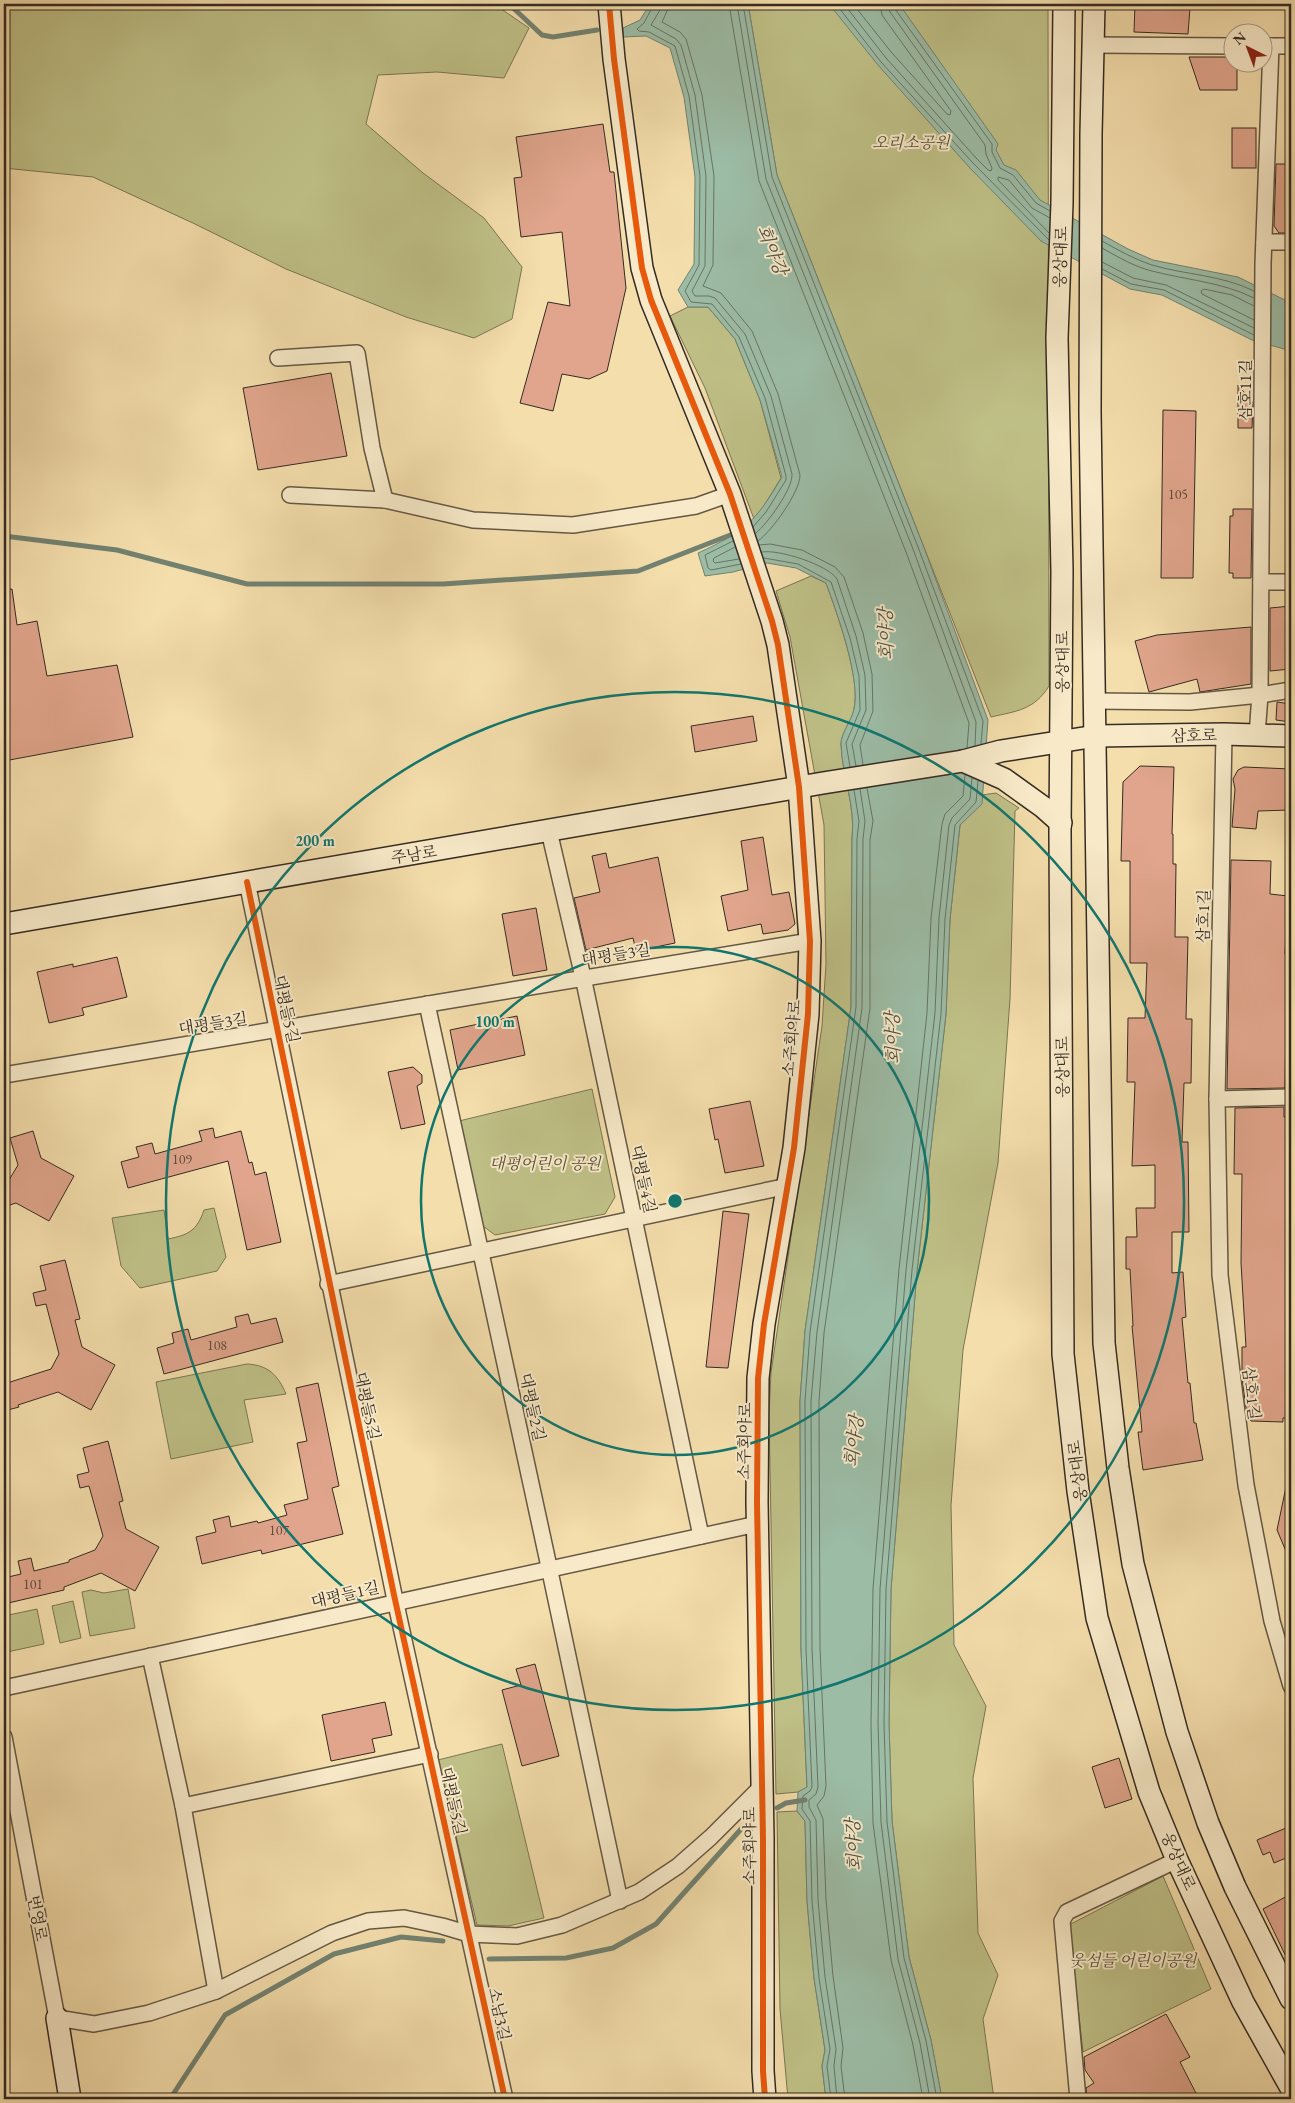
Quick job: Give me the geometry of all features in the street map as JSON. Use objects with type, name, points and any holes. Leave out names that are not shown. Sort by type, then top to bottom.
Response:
[{"type":"main road","name":"소주회야로","points":[[609,4],[614,59],[642,268],[651,300],[731,497],[764,597],[778,645],[799,787],[810,941],[808,1014],[794,1148],[764,1324],[758,1378],[757,1524],[762,1786],[763,2072],[765,2099]]},
{"type":"main road","name":"웅상대로","points":[[1064,4],[1062,203],[1057,338],[1062,571],[1063,1354],[1078,1491],[1097,1618],[1149,1792],[1243,2002],[1291,2088]]},
{"type":"main road","name":"웅상대로","points":[[1094,4],[1090,412],[1104,1343],[1118,1468],[1133,1564],[1177,1732],[1208,1822],[1235,1887],[1291,2000]]},
{"type":"main road","name":"삼호로","points":[[963,761],[1000,752],[1096,736],[1224,734],[1291,736]]},
{"type":"main road","name":"주남로","points":[[4,924],[799,787],[963,761]]},
{"type":"main road","points":[[963,761],[1004,779],[1043,807],[1061,823]]},
{"type":"main road","name":"번영로","points":[[57,2018],[70,2099]]},
{"type":"street","points":[[1093,45],[1222,46]]},
{"type":"street","points":[[1272,46],[1291,46]]},
{"type":"street","name":"삼호11길","points":[[1257,735],[1260,695],[1262,350],[1267,72]]},
{"type":"street","points":[[1264,242],[1291,242]]},
{"type":"street","points":[[278,358],[357,353],[372,448],[385,500]]},
{"type":"street","points":[[290,494],[385,500],[473,520],[573,525],[696,506],[731,497]]},
{"type":"street","points":[[1261,582],[1291,582]]},
{"type":"street","points":[[1094,700],[1190,702],[1291,690]]},
{"type":"street","name":"삼호1길","points":[[1224,734],[1216,1099],[1220,1275],[1246,1485],[1272,1621],[1291,1686]]},
{"type":"street","name":"대평들4길","points":[[549,831],[583,977],[701,1536]]},
{"type":"street","name":"대평들5길","points":[[247,882],[328,1284],[395,1601],[469,1934]]},
{"type":"street","name":"대평들3길","points":[[4,1074],[278,1031],[583,977],[810,941]]},
{"type":"street","points":[[427,1004],[483,1251]]},
{"type":"street","points":[[1216,1099],[1291,1097]]},
{"type":"street","points":[[328,1284],[788,1186]]},
{"type":"street","name":"대평들2길","points":[[483,1251],[548,1570]]},
{"type":"street","name":"대평들1길","points":[[4,1688],[395,1601],[548,1570],[757,1524]]},
{"type":"street","points":[[548,1570],[620,1901]]},
{"type":"street","points":[[150,1656],[183,1806],[216,1991]]},
{"type":"street","name":"번영로","points":[[4,1737],[57,2018]]},
{"type":"street","points":[[183,1806],[430,1754]]},
{"type":"street","points":[[57,2018],[94,2024],[149,2013],[216,1991],[332,1933],[368,1920],[404,1918],[469,1934],[517,1936],[562,1925],[639,1892],[678,1866],[711,1837],[762,1786]]},
{"type":"street","points":[[1078,2099],[1062,1921],[1067,1912],[1178,1860]]},
{"type":"street","name":"소남3길","points":[[469,1934],[505,2099]]},
{"type":"green space","points":[[4,4],[494,4],[529,28],[504,78],[437,72],[378,75],[366,124],[423,173],[484,218],[522,267],[512,319],[474,338],[406,317],[286,269],[93,177],[4,168]]},
{"type":"green space","name":"오리소공원","points":[[748,4],[1048,4],[1049,686],[1037,700],[1024,708],[991,717],[777,175]]},
{"type":"green space","points":[[688,307],[708,307],[735,339],[760,400],[781,478],[754,519],[705,388],[670,316]]},
{"type":"green space","points":[[811,576],[826,583],[847,646],[854,681],[854,709],[841,740],[853,827],[851,1007],[805,1331],[800,1401],[801,1649],[807,1788],[798,1792],[776,1794],[769,1414],[771,1373],[822,1026],[826,964],[824,825],[790,637],[776,591]]},
{"type":"green space","points":[[996,793],[1019,808],[1015,811],[1010,999],[998,1163],[963,1350],[951,1505],[954,1645],[986,1706],[973,1778],[978,1933],[998,1975],[983,2019],[994,2099],[942,2099],[931,2040],[909,1957],[892,1821],[889,1723],[891,1589],[917,1271],[946,1014],[950,919],[960,825],[981,804],[982,795]]},
{"type":"green space","name":"대평어린이 공원","points":[[592,1089],[615,1197],[605,1214],[495,1235],[483,1226],[459,1121]]},
{"type":"green space","points":[[214,1208],[226,1257],[217,1271],[140,1288],[121,1266],[112,1218],[164,1210],[168,1239],[191,1231],[198,1223],[204,1210]]},
{"type":"green space","points":[[247,1364],[261,1366],[271,1372],[276,1376],[286,1394],[244,1400],[253,1442],[171,1459],[156,1382]]},
{"type":"green space","points":[[128,1589],[135,1628],[90,1636],[82,1592],[91,1590],[104,1593]]},
{"type":"green space","points":[[73,1601],[81,1638],[60,1643],[52,1606]]},
{"type":"green space","points":[[37,1609],[44,1644],[7,1652],[4,1638],[4,1616]]},
{"type":"green space","points":[[502,1744],[544,1918],[508,1926],[477,1925],[438,1760]]},
{"type":"green space","points":[[797,1811],[805,1821],[807,1901],[814,1978],[825,2050],[822,2066],[826,2099],[788,2099],[780,2009],[777,1812]]},
{"type":"green space","name":"웃섬들 어린이공원","points":[[1163,1876],[1211,1989],[1083,2052],[1069,1925]]},
{"type":"water","name":"회야강","points":[[650,4],[748,4],[777,175],[923,545],[988,720],[982,804],[960,825],[950,919],[946,1014],[917,1271],[891,1589],[889,1723],[892,1821],[909,1957],[931,2040],[942,2099],[826,2099],[822,2066],[825,2050],[814,1978],[807,1901],[805,1821],[797,1811],[798,1792],[807,1787],[801,1649],[800,1401],[805,1331],[851,1007],[853,827],[841,740],[854,709],[854,681],[847,646],[826,583],[796,568],[767,563],[733,572],[705,576],[698,553],[728,538],[748,524],[764,505],[782,477],[760,400],[735,339],[708,307],[688,307],[678,290],[694,264],[695,177],[684,97],[670,48],[646,36],[623,37],[623,28],[640,20]]},
{"type":"water","points":[[829,4],[897,4],[904,11],[998,144],[996,150],[1004,165],[1016,170],[1040,200],[1128,249],[1153,260],[1238,277],[1291,303],[1291,351],[1252,340],[1162,295],[1130,289],[1041,241],[969,167],[878,65]]},
{"type":"building","points":[[1135,4],[1170,4],[1170,8],[1190,8],[1188,34],[1134,32]]},
{"type":"building","points":[[1189,57],[1222,57],[1222,72],[1237,72],[1237,90],[1200,90]]},
{"type":"building","points":[[603,124],[610,172],[614,172],[626,288],[607,371],[589,379],[562,374],[553,411],[520,403],[548,302],[570,306],[562,232],[521,237],[514,178],[522,177],[516,137]]},
{"type":"building","points":[[1232,128],[1256,128],[1256,168],[1232,168]]},
{"type":"building","points":[[1276,164],[1291,164],[1291,233],[1279,233],[1274,226]]},
{"type":"building","points":[[331,373],[347,456],[258,470],[243,388]]},
{"type":"building","points":[[1238,385],[1253,403],[1252,428],[1238,428]]},
{"type":"building","points":[[1163,410],[1196,411],[1193,578],[1161,578]]},
{"type":"building","points":[[1233,509],[1252,509],[1251,578],[1233,578],[1233,573],[1229,573],[1230,516],[1233,516]]},
{"type":"building","points":[[12,589],[17,625],[37,621],[47,676],[117,665],[133,737],[4,761],[4,590]]},
{"type":"building","points":[[1291,606],[1291,669],[1270,671],[1270,608]]},
{"type":"building","points":[[1251,627],[1251,684],[1200,692],[1197,679],[1149,692],[1135,641],[1157,635]]},
{"type":"building","points":[[1277,702],[1291,704],[1291,722],[1276,720]]},
{"type":"building","points":[[753,716],[757,741],[695,752],[691,726]]},
{"type":"building","points":[[1140,766],[1174,767],[1172,834],[1173,864],[1176,864],[1175,937],[1188,937],[1186,1019],[1192,1019],[1191,1083],[1184,1083],[1182,1142],[1188,1142],[1189,1232],[1172,1232],[1172,1273],[1183,1272],[1186,1317],[1182,1318],[1188,1383],[1190,1383],[1194,1423],[1196,1423],[1203,1460],[1143,1470],[1138,1432],[1142,1432],[1132,1326],[1130,1269],[1126,1269],[1126,1237],[1137,1237],[1136,1208],[1155,1208],[1155,1165],[1132,1166],[1135,1082],[1127,1082],[1128,1018],[1145,1018],[1147,963],[1130,963],[1130,861],[1121,861],[1123,782]]},
{"type":"building","points":[[1244,767],[1291,769],[1290,810],[1258,811],[1256,829],[1232,827],[1235,789],[1233,779],[1238,770]]},
{"type":"building","points":[[763,837],[772,895],[789,892],[795,924],[788,930],[763,934],[761,924],[728,931],[721,896],[748,890],[741,841]]},
{"type":"building","points":[[606,853],[609,868],[658,857],[675,943],[636,951],[633,938],[586,950],[574,898],[600,892],[592,856]]},
{"type":"building","points":[[1231,860],[1271,861],[1270,894],[1288,896],[1285,954],[1287,954],[1285,1088],[1227,1089]]},
{"type":"building","points":[[536,908],[547,970],[513,976],[502,914]]},
{"type":"building","points":[[117,957],[127,997],[82,1008],[84,1015],[49,1023],[37,972],[73,964],[73,967]]},
{"type":"building","points":[[517,1016],[525,1055],[458,1070],[450,1030]]},
{"type":"building","points":[[413,1067],[422,1075],[422,1083],[417,1086],[425,1124],[401,1129],[388,1072]]},
{"type":"building","points":[[750,1101],[764,1166],[725,1173],[718,1139],[715,1140],[709,1109]]},
{"type":"building","points":[[1284,1107],[1284,1117],[1291,1117],[1291,1418],[1283,1418],[1283,1422],[1251,1421],[1247,1416],[1242,1379],[1242,1347],[1246,1347],[1241,1263],[1242,1174],[1234,1174],[1235,1108]]},
{"type":"building","points":[[213,1128],[215,1138],[241,1131],[249,1163],[252,1162],[255,1175],[266,1172],[281,1242],[247,1250],[228,1161],[128,1188],[121,1162],[139,1157],[136,1147],[152,1143],[155,1154],[202,1141],[199,1131]]},
{"type":"building","points":[[33,1131],[41,1158],[74,1176],[49,1221],[16,1203],[4,1207],[4,1182],[9,1180],[18,1165],[10,1138]]},
{"type":"building","points":[[723,1211],[749,1214],[728,1368],[706,1367]]},
{"type":"building","points":[[65,1260],[80,1319],[75,1320],[82,1347],[115,1365],[91,1410],[58,1392],[4,1411],[4,1384],[51,1369],[59,1354],[46,1304],[36,1306],[33,1293],[46,1290],[40,1266]]},
{"type":"building","points":[[248,1314],[251,1324],[276,1318],[283,1342],[164,1374],[157,1348],[174,1343],[172,1333],[188,1329],[191,1340],[237,1327],[235,1317]]},
{"type":"building","points":[[318,1383],[339,1486],[332,1488],[343,1534],[262,1554],[261,1550],[202,1564],[196,1537],[216,1532],[213,1520],[229,1516],[231,1527],[257,1521],[258,1523],[287,1515],[284,1505],[308,1499],[297,1443],[307,1441],[296,1388]]},
{"type":"building","points":[[108,1441],[123,1501],[119,1502],[126,1529],[159,1547],[135,1591],[101,1573],[64,1587],[64,1590],[4,1604],[4,1578],[21,1574],[18,1561],[31,1558],[34,1571],[69,1562],[69,1560],[95,1550],[103,1536],[89,1486],[80,1488],[77,1475],[89,1472],[83,1448]]},
{"type":"building","points":[[1286,1487],[1291,1487],[1291,1563],[1277,1530]]},
{"type":"building","points":[[535,1664],[559,1756],[522,1766],[502,1690],[521,1685],[516,1669]]},
{"type":"building","points":[[385,1702],[392,1735],[372,1739],[375,1752],[331,1761],[322,1715]]},
{"type":"building","points":[[1119,1758],[1132,1799],[1105,1808],[1092,1767]]},
{"type":"building","points":[[1291,1826],[1291,1856],[1274,1863],[1270,1852],[1263,1855],[1257,1840]]},
{"type":"building","points":[[1291,1894],[1291,1967],[1263,1909]]},
{"type":"building","points":[[1166,2014],[1190,2057],[1180,2062],[1199,2099],[1087,2099],[1086,2088],[1094,2083],[1085,2070],[1084,2057]]},
{"type":"waterway","points":[[509,4],[542,35],[553,37],[597,30]]},
{"type":"waterway","points":[[4,536],[117,550],[247,584],[443,584],[638,571],[738,532]]},
{"type":"waterway","points":[[777,1808],[786,1803],[805,1800]]},
{"type":"waterway","points":[[489,1959],[566,1958],[613,1948],[656,1924],[742,1828],[748,1825]]},
{"type":"waterway","points":[[170,2099],[225,2015],[334,1954],[401,1937],[443,1941]]},
{"type":"cycle path","points":[[609,4],[614,59],[642,268],[651,300],[730,494],[772,621],[778,645],[799,787],[810,941],[808,1014],[794,1148],[764,1324],[758,1378],[757,1502],[763,1839],[763,2071],[765,2099]]},
{"type":"cycle path","points":[[247,882],[394,1595],[505,2099]]}]
